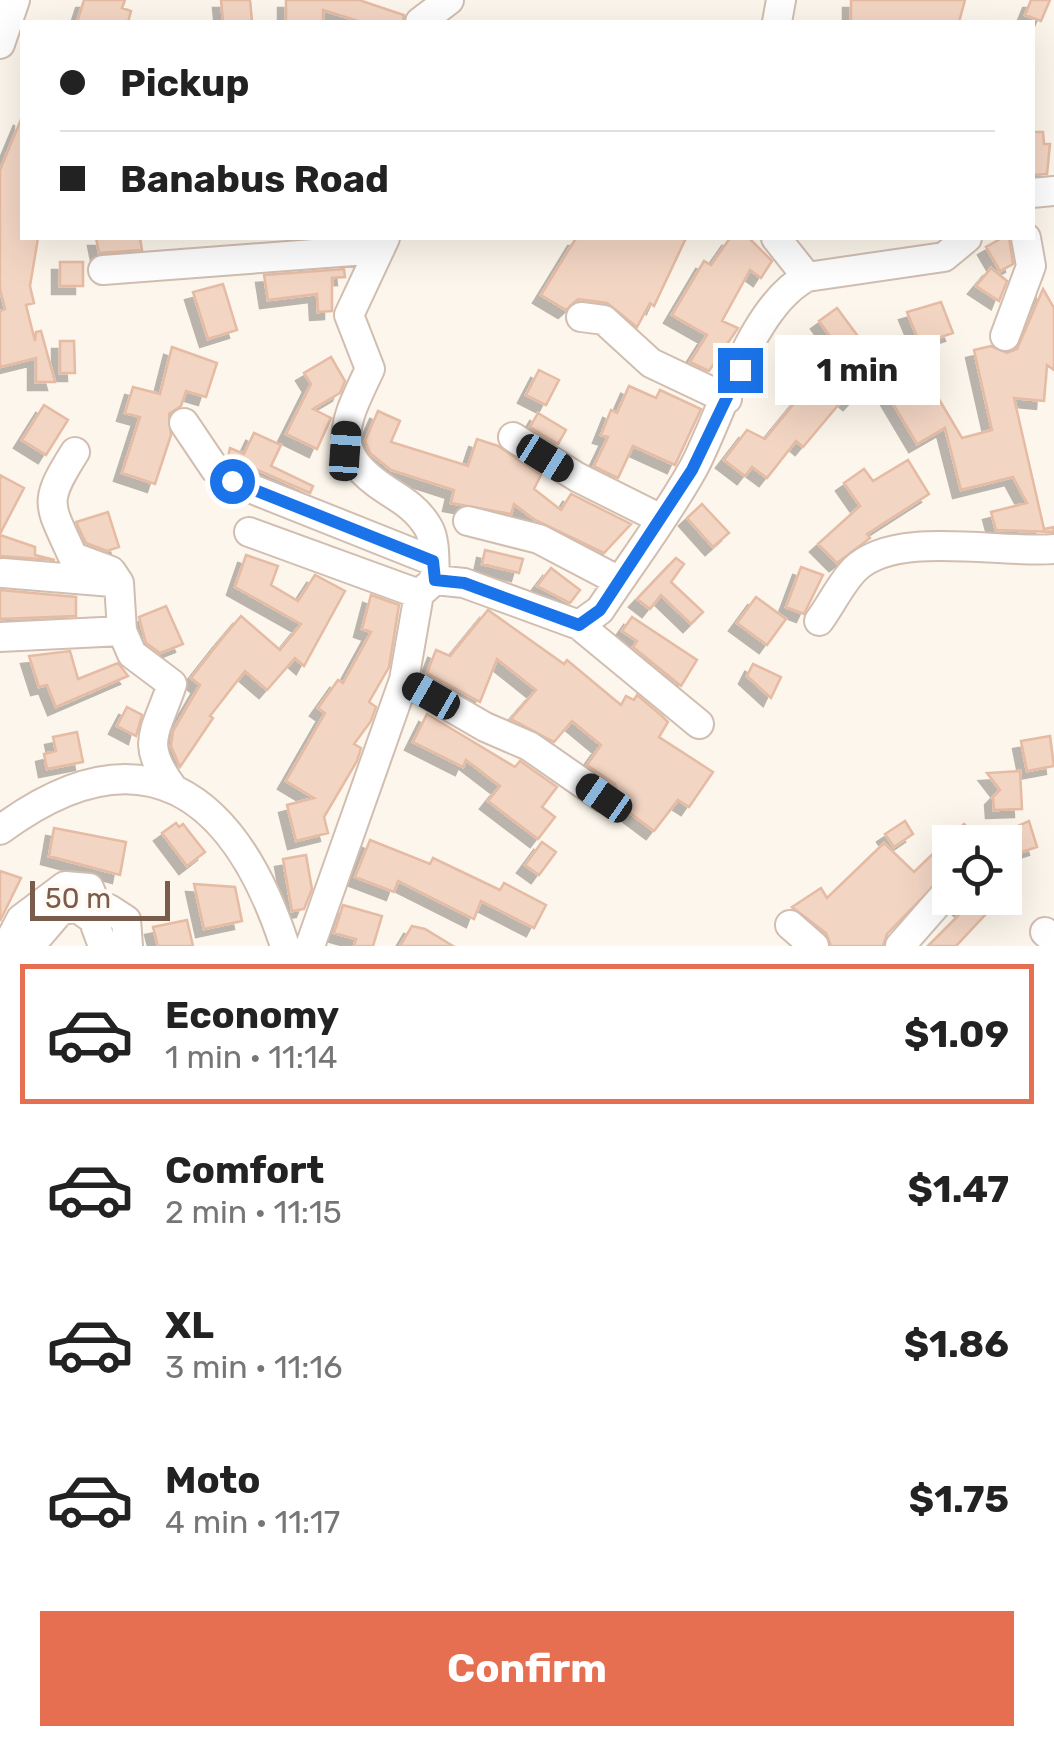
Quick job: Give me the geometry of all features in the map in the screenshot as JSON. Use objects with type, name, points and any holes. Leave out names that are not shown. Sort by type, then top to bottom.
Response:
[{"type":"street","points":[[0,44],[15,0]]},
{"type":"street","points":[[423,20],[450,0]]},
{"type":"street","points":[[778,240],[807,277]]},
{"type":"street","points":[[579,625],[600,610],[692,470],[767,314],[789,286],[807,277],[944,258],[965,240]]},
{"type":"street","points":[[1005,336],[1031,266],[1026,240]]},
{"type":"street","points":[[103,270],[382,244]]},
{"type":"street","points":[[310,946],[404,680],[429,578],[431,530],[412,507],[358,472],[345,451],[348,416],[370,369],[349,315],[382,244]]},
{"type":"street","points":[[581,317],[604,320],[650,363],[726,399]]},
{"type":"street","points":[[184,423],[215,469],[232,481],[429,578]]},
{"type":"street","points":[[513,438],[576,478],[659,518]]},
{"type":"street","points":[[76,452],[53,488],[50,505],[72,557],[111,571],[119,583],[122,631],[132,654],[172,684],[151,747],[153,761],[172,787],[210,812],[244,852],[271,904],[285,946]]},
{"type":"street","points":[[468,521],[539,539],[618,582]]},
{"type":"street","points":[[249,532],[429,578],[464,583],[579,625],[699,724]]},
{"type":"street","points":[[820,622],[855,570],[876,556],[914,546],[1024,552],[1054,549]]},
{"type":"street","points":[[4,573],[119,583]]},
{"type":"street","points":[[0,637],[122,631]]},
{"type":"street","points":[[404,680],[485,728],[529,746],[604,798]]},
{"type":"street","points":[[0,830],[13,812],[93,780],[134,779],[172,787]]},
{"type":"street","points":[[7,946],[21,919],[65,886],[89,888],[97,907],[93,919]]},
{"type":"street","points":[[30,946],[60,910],[76,908],[93,919],[103,946]]},
{"type":"street","points":[[93,919],[109,908],[126,920],[128,946]]},
{"type":"street","points":[[900,946],[932,910]]},
{"type":"street","points":[[790,925],[814,946]]},
{"type":"building","points":[[84,0],[125,0],[122,8],[131,11],[129,20],[78,20]]},
{"type":"building","points":[[221,0],[250,0],[252,20],[223,20]]},
{"type":"building","points":[[286,0],[359,0],[404,15],[403,20],[355,20],[323,10],[323,20],[286,20]]},
{"type":"building","points":[[851,0],[965,0],[960,20],[851,20]]},
{"type":"building","points":[[1031,0],[1050,0],[1041,21],[1025,15]]},
{"type":"building","points":[[20,122],[20,240],[38,240],[30,286],[34,303],[26,305],[35,341],[36,332],[41,331],[55,382],[36,382],[36,358],[0,367],[0,311],[5,309],[0,289],[0,170]]},
{"type":"building","points":[[1035,132],[1043,132],[1044,144],[1050,144],[1047,174],[1035,175]]},
{"type":"building","points":[[96,240],[140,240],[142,250],[99,253]]},
{"type":"building","points":[[575,240],[685,240],[654,306],[650,303],[637,327],[607,303],[578,299],[566,310],[541,295]]},
{"type":"building","points":[[729,240],[751,240],[772,261],[761,278],[750,270],[722,321],[738,328],[709,371],[690,362],[707,335],[672,315],[704,261],[711,265]]},
{"type":"building","points":[[998,240],[1009,240],[1013,264],[1000,271],[986,247]]},
{"type":"building","points":[[60,262],[83,262],[83,286],[60,286]]},
{"type":"building","points":[[991,268],[1007,281],[999,301],[976,286]]},
{"type":"building","points":[[344,269],[345,277],[332,278],[332,311],[318,312],[317,294],[268,300],[264,275]]},
{"type":"building","points":[[223,284],[237,330],[208,339],[193,292]]},
{"type":"building","points":[[1043,289],[1054,308],[1054,370],[1047,365],[1044,401],[1014,398],[1044,529],[1054,527],[1054,532],[996,530],[991,512],[1027,503],[1013,477],[961,490],[945,428],[917,444],[876,375],[851,402],[845,397],[803,447],[796,441],[767,478],[752,467],[745,476],[724,460],[747,430],[765,439],[819,373],[805,360],[829,335],[819,321],[837,308],[877,362],[908,347],[962,438],[992,430],[974,350],[991,346],[1007,353],[1017,349]]},
{"type":"building","points":[[941,302],[953,333],[920,344],[907,312]]},
{"type":"building","points":[[60,341],[74,341],[75,373],[60,373]]},
{"type":"building","points":[[172,347],[217,363],[206,397],[186,391],[181,406],[169,414],[171,435],[155,484],[122,473],[140,417],[125,413],[133,387],[160,394]]},
{"type":"building","points":[[331,357],[345,381],[340,393],[313,409],[331,418],[317,449],[286,434],[311,384],[304,373]]},
{"type":"building","points":[[539,370],[559,380],[546,405],[526,395]]},
{"type":"building","points":[[629,386],[656,398],[660,390],[701,409],[675,465],[633,446],[618,478],[594,466],[608,437],[601,435],[611,410],[617,413]]},
{"type":"building","points":[[44,405],[68,420],[46,455],[22,440]]},
{"type":"building","points":[[378,411],[400,421],[391,442],[468,466],[477,439],[498,446],[541,475],[534,489],[561,510],[571,494],[631,524],[604,553],[535,520],[514,504],[511,514],[451,503],[454,490],[391,470],[370,453],[365,441]]},
{"type":"building","points":[[538,413],[566,430],[558,444],[530,427]]},
{"type":"building","points":[[254,433],[281,445],[271,466],[313,486],[310,493],[228,457],[230,448],[244,454]]},
{"type":"building","points":[[908,460],[929,494],[867,534],[870,538],[837,563],[818,544],[860,506],[844,483],[864,469],[873,481]]},
{"type":"building","points":[[0,475],[24,488],[0,534]]},
{"type":"building","points":[[702,504],[729,533],[713,547],[687,518]]},
{"type":"building","points":[[108,512],[119,547],[107,551],[86,543],[76,522]]},
{"type":"building","points":[[0,535],[35,547],[35,555],[55,560],[0,556]]},
{"type":"building","points":[[485,550],[523,559],[519,573],[482,564]]},
{"type":"building","points":[[246,555],[278,566],[271,585],[298,601],[315,575],[345,591],[304,666],[295,658],[267,690],[245,671],[210,716],[213,718],[180,767],[171,746],[173,731],[200,685],[191,678],[241,616],[280,650],[301,624],[235,587]]},
{"type":"building","points":[[676,558],[684,564],[671,582],[703,612],[691,624],[661,595],[650,609],[637,599]]},
{"type":"building","points":[[801,567],[823,575],[804,614],[786,607]]},
{"type":"building","points":[[551,568],[580,590],[570,603],[537,586]]},
{"type":"building","points":[[0,590],[76,597],[76,616],[0,619]]},
{"type":"building","points":[[371,595],[399,605],[389,667],[369,702],[376,707],[371,721],[354,744],[361,748],[357,761],[324,817],[328,833],[296,841],[287,805],[314,798],[286,781],[325,713],[318,708],[338,680],[343,683],[371,632],[362,629]]},
{"type":"building","points":[[756,597],[786,619],[767,645],[737,623]]},
{"type":"building","points":[[166,606],[183,644],[160,653],[146,643],[139,617]]},
{"type":"building","points":[[488,610],[564,664],[567,660],[621,705],[626,696],[634,700],[637,695],[662,716],[668,722],[659,737],[713,772],[689,807],[678,800],[654,831],[630,813],[620,804],[615,784],[587,765],[601,745],[572,721],[554,742],[511,719],[536,690],[497,659],[480,702],[427,673],[436,650],[450,656]]},
{"type":"building","points":[[632,617],[697,660],[681,686],[633,647],[637,641],[622,631]]},
{"type":"building","points":[[70,651],[78,679],[118,663],[128,676],[56,707],[47,685],[39,687],[29,656]]},
{"type":"building","points":[[753,664],[781,677],[771,698],[747,676]]},
{"type":"building","points":[[127,707],[142,715],[136,736],[117,726]]},
{"type":"building","points":[[427,714],[515,767],[520,761],[557,787],[542,807],[555,817],[538,839],[488,801],[500,786],[466,760],[463,767],[413,742]]},
{"type":"building","points":[[77,732],[83,762],[47,769],[44,754],[56,751],[53,737]]},
{"type":"building","points":[[1050,736],[1054,766],[1027,771],[1021,741]]},
{"type":"building","points":[[1020,771],[1022,809],[994,810],[993,797],[1000,790],[987,773]]},
{"type":"building","points":[[905,821],[913,834],[894,847],[885,834]]},
{"type":"building","points":[[1029,821],[1037,847],[1022,852],[1020,825]]},
{"type":"building","points":[[176,823],[179,827],[183,824],[205,852],[187,866],[162,833]]},
{"type":"building","points":[[54,828],[126,842],[120,875],[49,856]]},
{"type":"building","points":[[370,840],[430,864],[433,858],[500,890],[504,883],[546,905],[534,928],[481,901],[474,919],[398,881],[394,892],[355,877]]},
{"type":"building","points":[[542,842],[556,852],[539,875],[525,865]]},
{"type":"building","points":[[884,843],[914,872],[932,855],[932,888],[887,934],[883,946],[831,946],[826,933],[792,907],[821,888],[827,898]]},
{"type":"building","points":[[306,855],[312,889],[304,909],[292,911],[283,859]]},
{"type":"building","points":[[0,871],[21,878],[0,921]]},
{"type":"building","points":[[194,884],[235,887],[242,921],[204,929]]},
{"type":"building","points":[[343,905],[382,916],[373,946],[354,946],[356,939],[334,933]]},
{"type":"building","points":[[959,915],[985,915],[956,946],[928,946]]},
{"type":"building","points":[[187,920],[193,946],[158,946],[153,927]]},
{"type":"building","points":[[412,926],[425,929],[453,946],[400,946]]},
{"type":"route","points":[[232,481],[433,561],[435,580],[464,583],[579,625],[600,610],[692,470],[740,370]]}]
